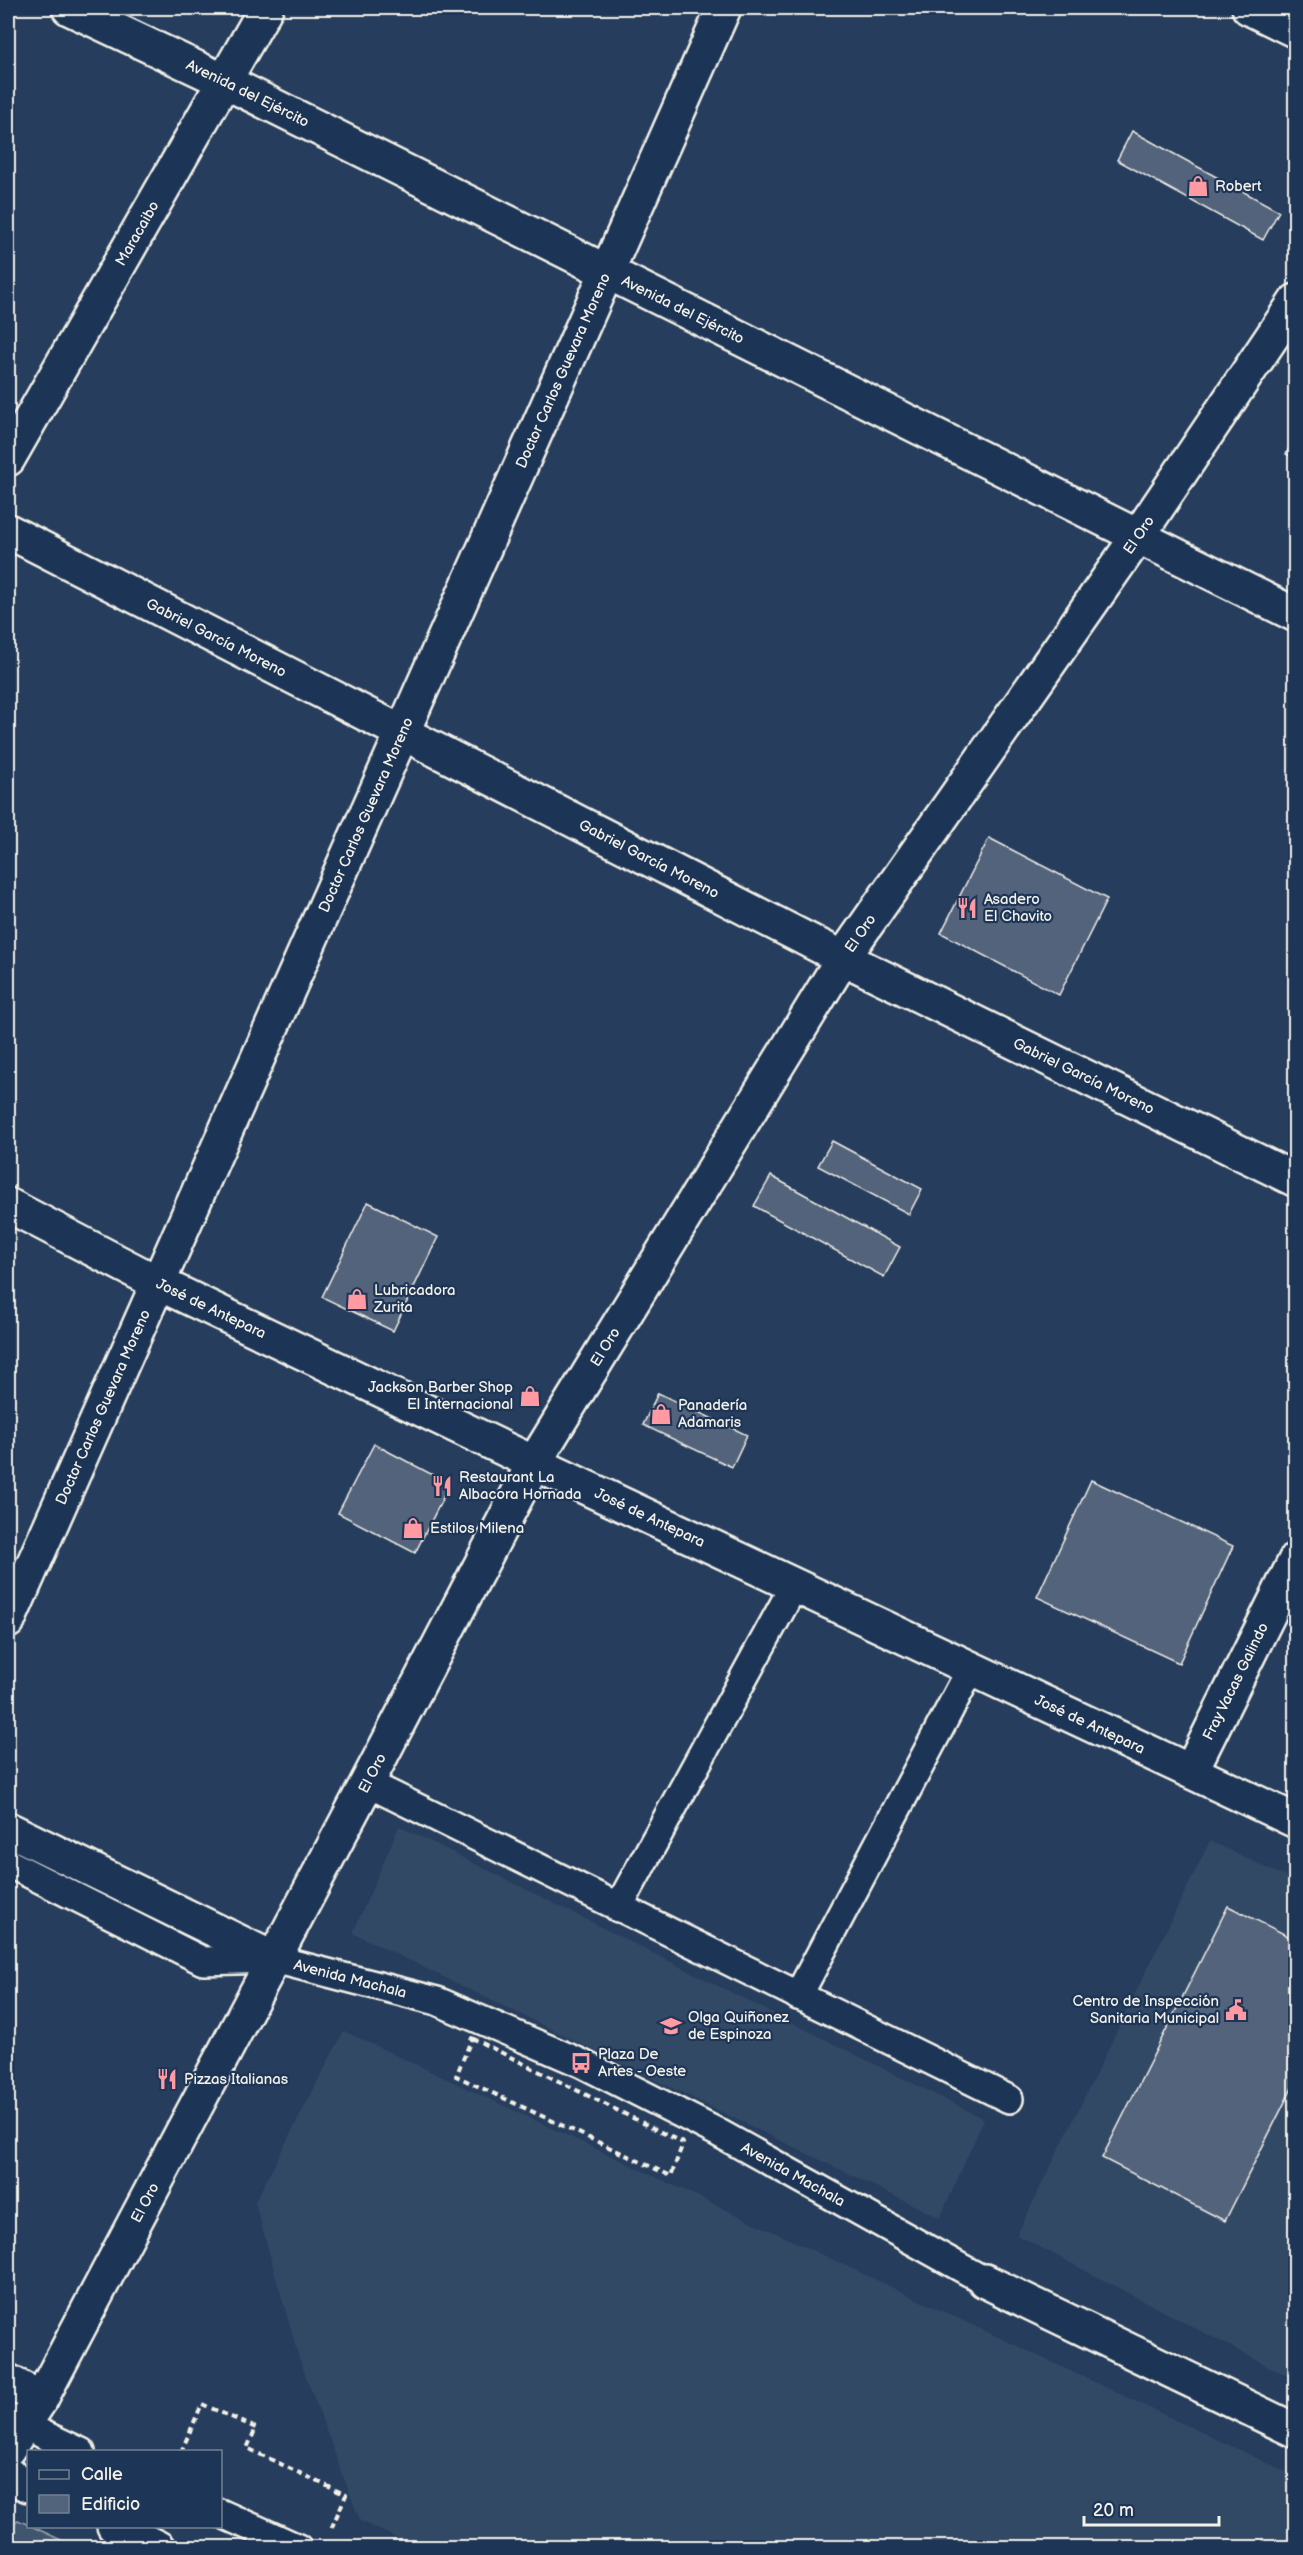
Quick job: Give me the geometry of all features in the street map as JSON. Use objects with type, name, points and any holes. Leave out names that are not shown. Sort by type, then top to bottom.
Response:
[{"type":"street","name":"Avenida del Ejército","points":[[69,8],[224,81],[1296,615]]},
{"type":"street","name":"Maracaibo","points":[[8,459],[266,8]]},
{"type":"street","name":"Doctor Carlos Guevara Moreno","points":[[8,1622],[724,8]]},
{"type":"street","points":[[1249,8],[1296,31]]},
{"type":"street","name":"El Oro","points":[[13,2431],[41,2399],[534,1463],[843,958],[1138,536],[1296,300]]},
{"type":"street","name":"Gabriel García Moreno","points":[[8,531],[843,958],[1296,1180]]},
{"type":"street","name":"José de Antepara","points":[[8,1205],[158,1283],[534,1463],[1296,1821]]},
{"type":"street","name":"Fray Vacas Galindo","points":[[1191,1771],[1296,1559]]},
{"type":"street","name":"Avenida Machala","points":[[8,1829],[274,1959]]},
{"type":"street","name":"Avenida Machala","points":[[985,2282],[1296,2431]]},
{"type":"street","points":[[8,2381],[41,2399]]},
{"type":"street","points":[[8,2475],[27,2484]]},
{"type":"street","points":[[118,2528],[158,2547]]},
{"type":"lane","points":[[618,1908],[795,1584]]},
{"type":"lane","points":[[798,1996],[972,1667]]},
{"type":"lane","points":[[367,1783],[1009,2099]]},
{"type":"lane","name":"Avenida Machala","points":[[8,1863],[203,1961],[274,1959],[437,2001],[581,2063],[717,2132],[985,2282]]},
{"type":"lane","points":[[13,2431],[78,2450]]},
{"type":"lane","points":[[222,2514],[298,2547]]},
{"type":"path","points":[[472,2038],[683,2143],[671,2176],[456,2076],[472,2038]]},
{"type":"path","points":[[181,2450],[202,2404],[256,2428],[247,2448],[346,2494]]},
{"type":"shaded area","name":"Olga Quiñonez de Espinoza","points":[[399,1826],[984,2119],[940,2218],[353,1933]]},
{"type":"shaded area","points":[[1210,1841],[1295,1881],[1295,2380],[1017,2235]]},
{"type":"shaded area","points":[[344,2031],[1295,2476],[1295,2547],[418,2548],[360,2521],[298,2355],[255,2202]]},
{"type":"shaded area","points":[[18,2520],[27,2524],[27,2528],[35,2528],[76,2547],[8,2547],[8,2528]]},
{"type":"building","name":"Robert","points":[[1132,131],[1279,211],[1263,240],[1117,160]]},
{"type":"building","points":[[1296,435],[1296,459],[1286,454]]},
{"type":"building","points":[[989,838],[1107,899],[1059,995],[941,933]]},
{"type":"building","points":[[832,1141],[922,1189],[909,1214],[818,1166]]},
{"type":"building","points":[[771,1176],[900,1247],[884,1277],[754,1206]]},
{"type":"building","points":[[368,1202],[438,1237],[393,1331],[322,1297]]},
{"type":"building","points":[[658,1393],[747,1435],[732,1467],[643,1425]]},
{"type":"building","points":[[374,1444],[450,1484],[415,1553],[338,1513]]},
{"type":"building","points":[[1091,1480],[1233,1546],[1179,1663],[1037,1597]]},
{"type":"building","name":"Centro de Inspección Sanitaria Municipal","points":[[1228,1906],[1296,1940],[1296,2080],[1225,2221],[1102,2158]]},
{"type":"place","name":"Robert","points":[[1198,186]]},
{"type":"place","name":"Asadero El Chavito","points":[[967,908]]},
{"type":"place","name":"Lubricadora Zurita","points":[[357,1299]]},
{"type":"place","name":"Jackson Barber Shop El Internacional","points":[[530,1396]]},
{"type":"place","name":"Panadería Adamaris","points":[[661,1414]]},
{"type":"place","name":"Restaurant La Albacora Hornada","points":[[442,1486]]},
{"type":"place","name":"Estilos Milena","points":[[413,1528]]},
{"type":"place","name":"Centro de Inspección Sanitaria Municipal","points":[[1236,2010]]},
{"type":"place","name":"Olga Quiñonez de Espinoza","points":[[671,2026]]},
{"type":"place","name":"Plaza De Artes - Oeste","points":[[581,2063]]},
{"type":"place","name":"Pizzas Italianas","points":[[167,2079]]}]
